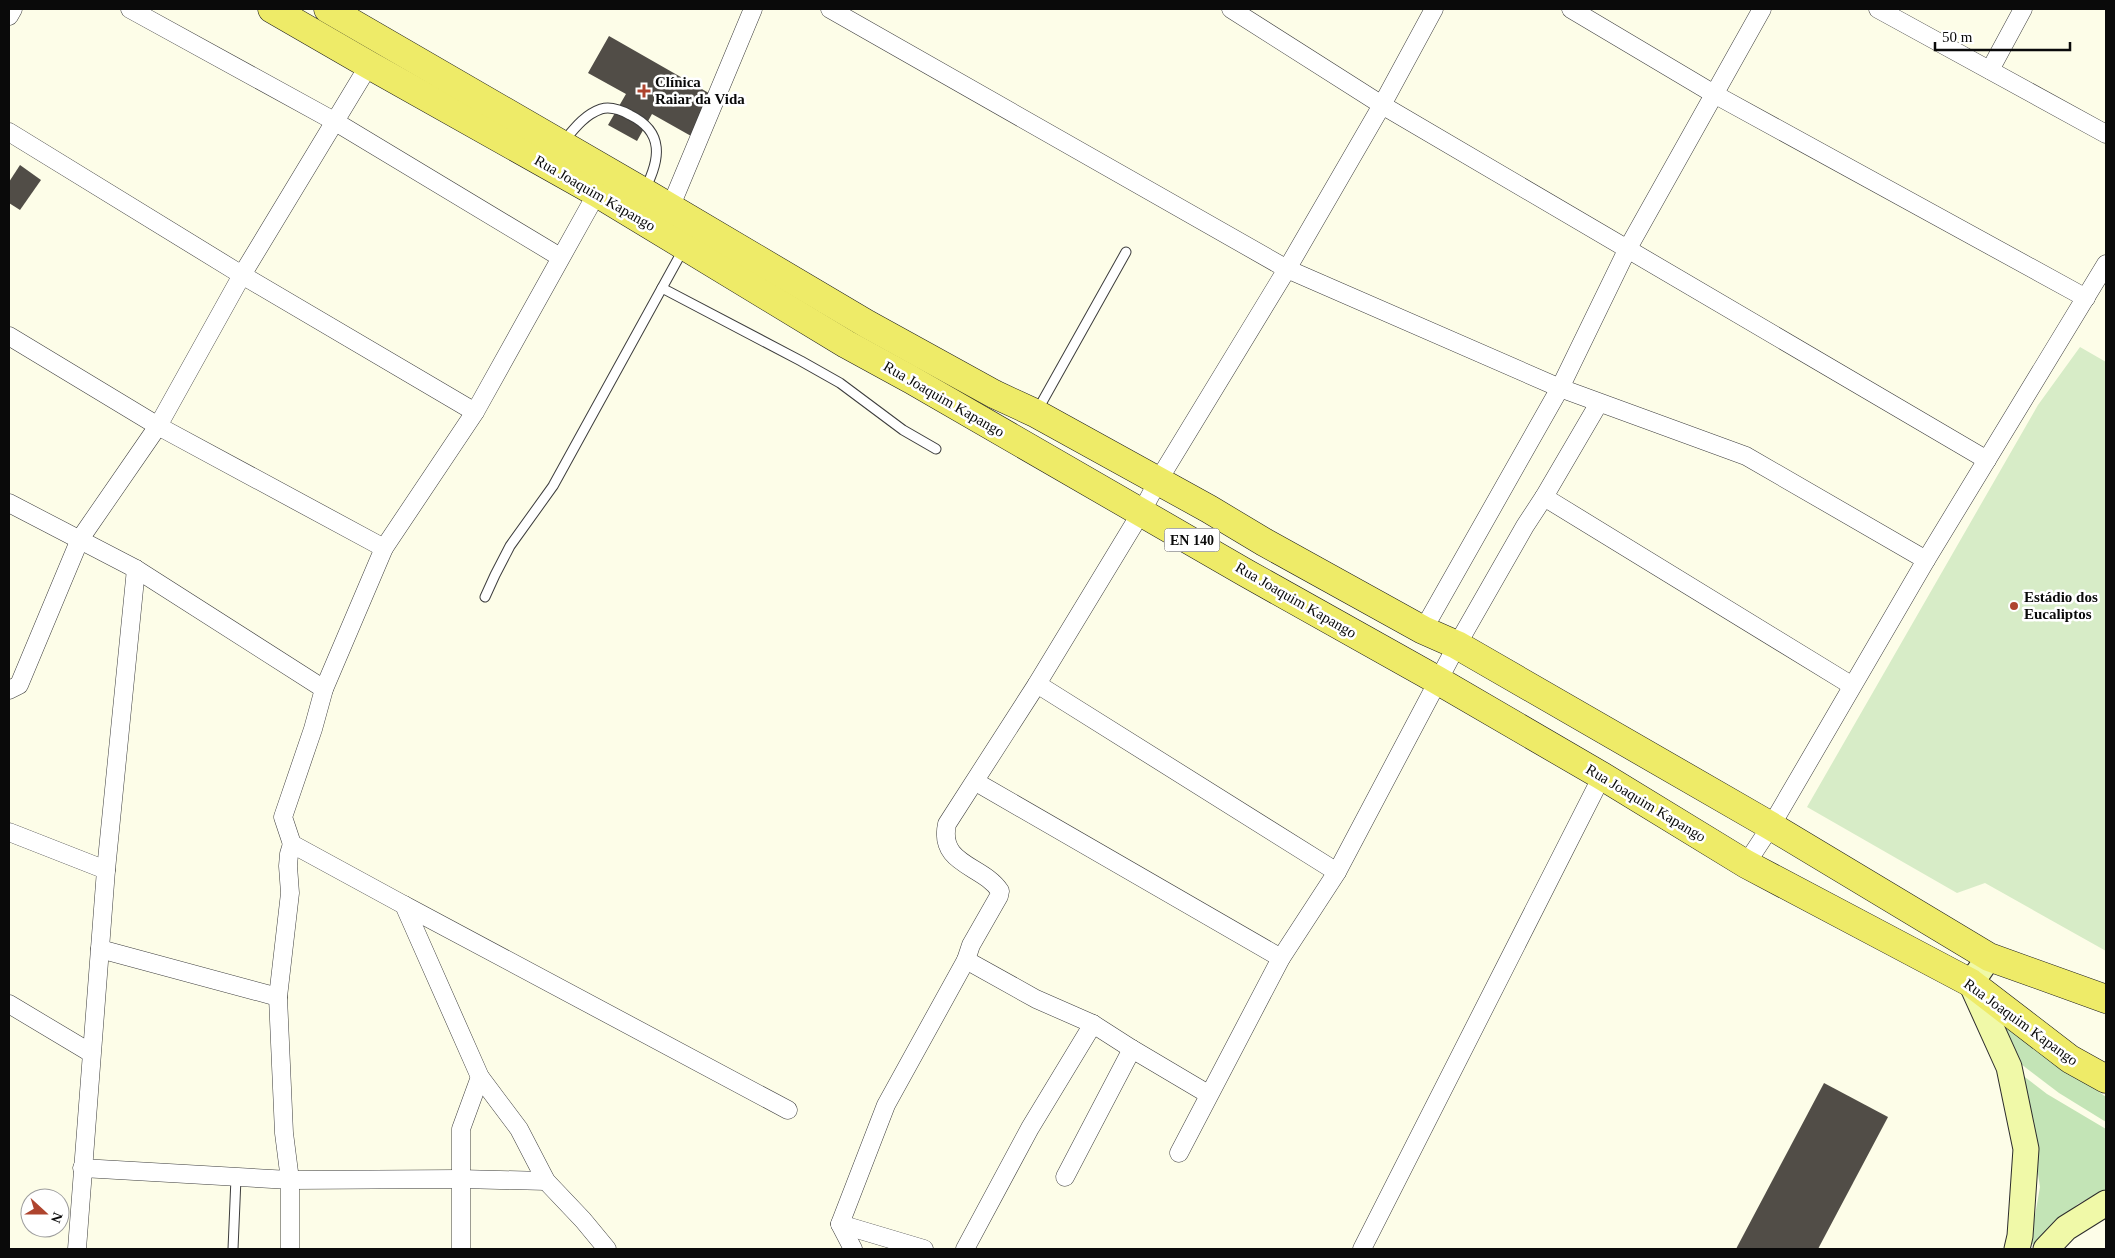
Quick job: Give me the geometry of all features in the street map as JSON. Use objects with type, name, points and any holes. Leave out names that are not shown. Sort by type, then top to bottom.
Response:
[{"type":"main road","name":"Rua Joaquim Kapango","points":[[272,9],[597,193],[846,344],[1437,680],[1602,776],[1746,864],[1971,984],[2070,1059],[2106,1079]]},
{"type":"main road","name":"Rua Joaquim Kapango","points":[[328,9],[562,144],[867,324],[994,394],[1035,414],[1423,630],[1456,645],[1770,826],[1989,957],[2106,999]]},
{"type":"street","points":[[9,16],[13,9]]},
{"type":"street","points":[[130,9],[334,121],[560,257]]},
{"type":"street","points":[[670,208],[753,9]]},
{"type":"street","points":[[830,9],[1287,269],[1560,388],[1746,456],[1926,560]]},
{"type":"street","points":[[1232,9],[1382,105],[1987,460]]},
{"type":"street","points":[[853,1249],[840,1224],[886,1105],[999,896],[1000,891],[994,882],[962,862],[946,844],[947,824],[976,782],[1037,684],[1287,269],[1382,105],[1434,9]]},
{"type":"street","points":[[1572,9],[1714,94],[2086,298]]},
{"type":"street","points":[[1423,630],[1560,388],[1628,248],[1762,9]]},
{"type":"street","points":[[1878,9],[2106,134]]},
{"type":"street","points":[[1990,70],[2023,9]]},
{"type":"street","points":[[9,690],[19,685],[80,539],[158,426],[242,275],[369,65]]},
{"type":"street","points":[[9,132],[242,275],[475,412]]},
{"type":"street","points":[[290,1249],[290,1180],[284,1133],[278,997],[290,893],[288,854],[292,844],[283,817],[314,729],[324,689],[384,548],[475,412],[597,193]]},
{"type":"street","points":[[1746,864],[1926,560],[2106,264]]},
{"type":"street","points":[[9,336],[158,426],[384,548]]},
{"type":"street","points":[[1179,1153],[1208,1094],[1281,958],[1337,872],[1456,645],[1598,403]]},
{"type":"street","points":[[1544,496],[1851,686]]},
{"type":"street","points":[[9,503],[136,569],[324,689]]},
{"type":"street","points":[[77,1249],[106,870],[136,569]]},
{"type":"street","points":[[1037,684],[1337,872]]},
{"type":"street","points":[[1362,1249],[1602,776]]},
{"type":"street","points":[[976,782],[1281,958]]},
{"type":"street","points":[[9,832],[106,870]]},
{"type":"street","points":[[292,844],[788,1110]]},
{"type":"street","points":[[404,905],[480,1077],[519,1129],[546,1181],[607,1249]]},
{"type":"street","points":[[100,950],[278,997]]},
{"type":"street","points":[[1989,957],[1971,984],[2009,1067],[2026,1149],[2020,1236],[2017,1249]]},
{"type":"street","points":[[966,960],[1036,999],[1093,1024],[1208,1094]]},
{"type":"street","points":[[9,1004],[91,1053]]},
{"type":"street","points":[[965,1249],[1030,1128],[1093,1024]]},
{"type":"street","points":[[1065,1177],[1132,1049]]},
{"type":"street","points":[[461,1249],[461,1129],[480,1077]]},
{"type":"street","points":[[82,1168],[290,1180],[460,1179],[546,1181]]},
{"type":"street","points":[[2046,1249],[2066,1228],[2106,1203]]},
{"type":"street","points":[[840,1224],[924,1249]]},
{"type":"lane","points":[[562,144],[578,124],[602,109],[616,109],[633,116],[651,132],[657,146],[654,173],[644,192]]},
{"type":"lane","points":[[485,597],[510,546],[553,486],[685,246]]},
{"type":"lane","points":[[1035,414],[1126,252]]},
{"type":"lane","points":[[662,288],[840,383],[903,430],[936,449]]},
{"type":"lane","points":[[233,1249],[236,1178]]},
{"type":"green space","name":"Estádio dos Eucaliptos","points":[[2080,347],[2106,362],[2106,951],[1985,883],[1957,893],[1807,807],[2038,405]]},
{"type":"green space","points":[[1999,1019],[2106,1097],[2106,1122],[2059,1093],[2017,1061]]},
{"type":"green space","points":[[2017,1071],[2047,1094],[2106,1129],[2106,1189],[2078,1204],[2037,1242],[2029,1246],[2025,1239],[2034,1221],[2040,1187],[2027,1104]]},
{"type":"building","points":[[609,36],[714,96],[691,136],[652,114],[637,141],[608,125],[626,94],[588,73]]},
{"type":"building","points":[[20,165],[41,180],[20,210],[9,203],[9,182]]},
{"type":"building","points":[[1824,1083],[1888,1117],[1818,1249],[1736,1249]]},
{"type":"place","name":"Clínica Raiar da Vida","points":[[644,91]]},
{"type":"place","name":"Estádio dos Eucaliptos","points":[[2014,606]]}]
